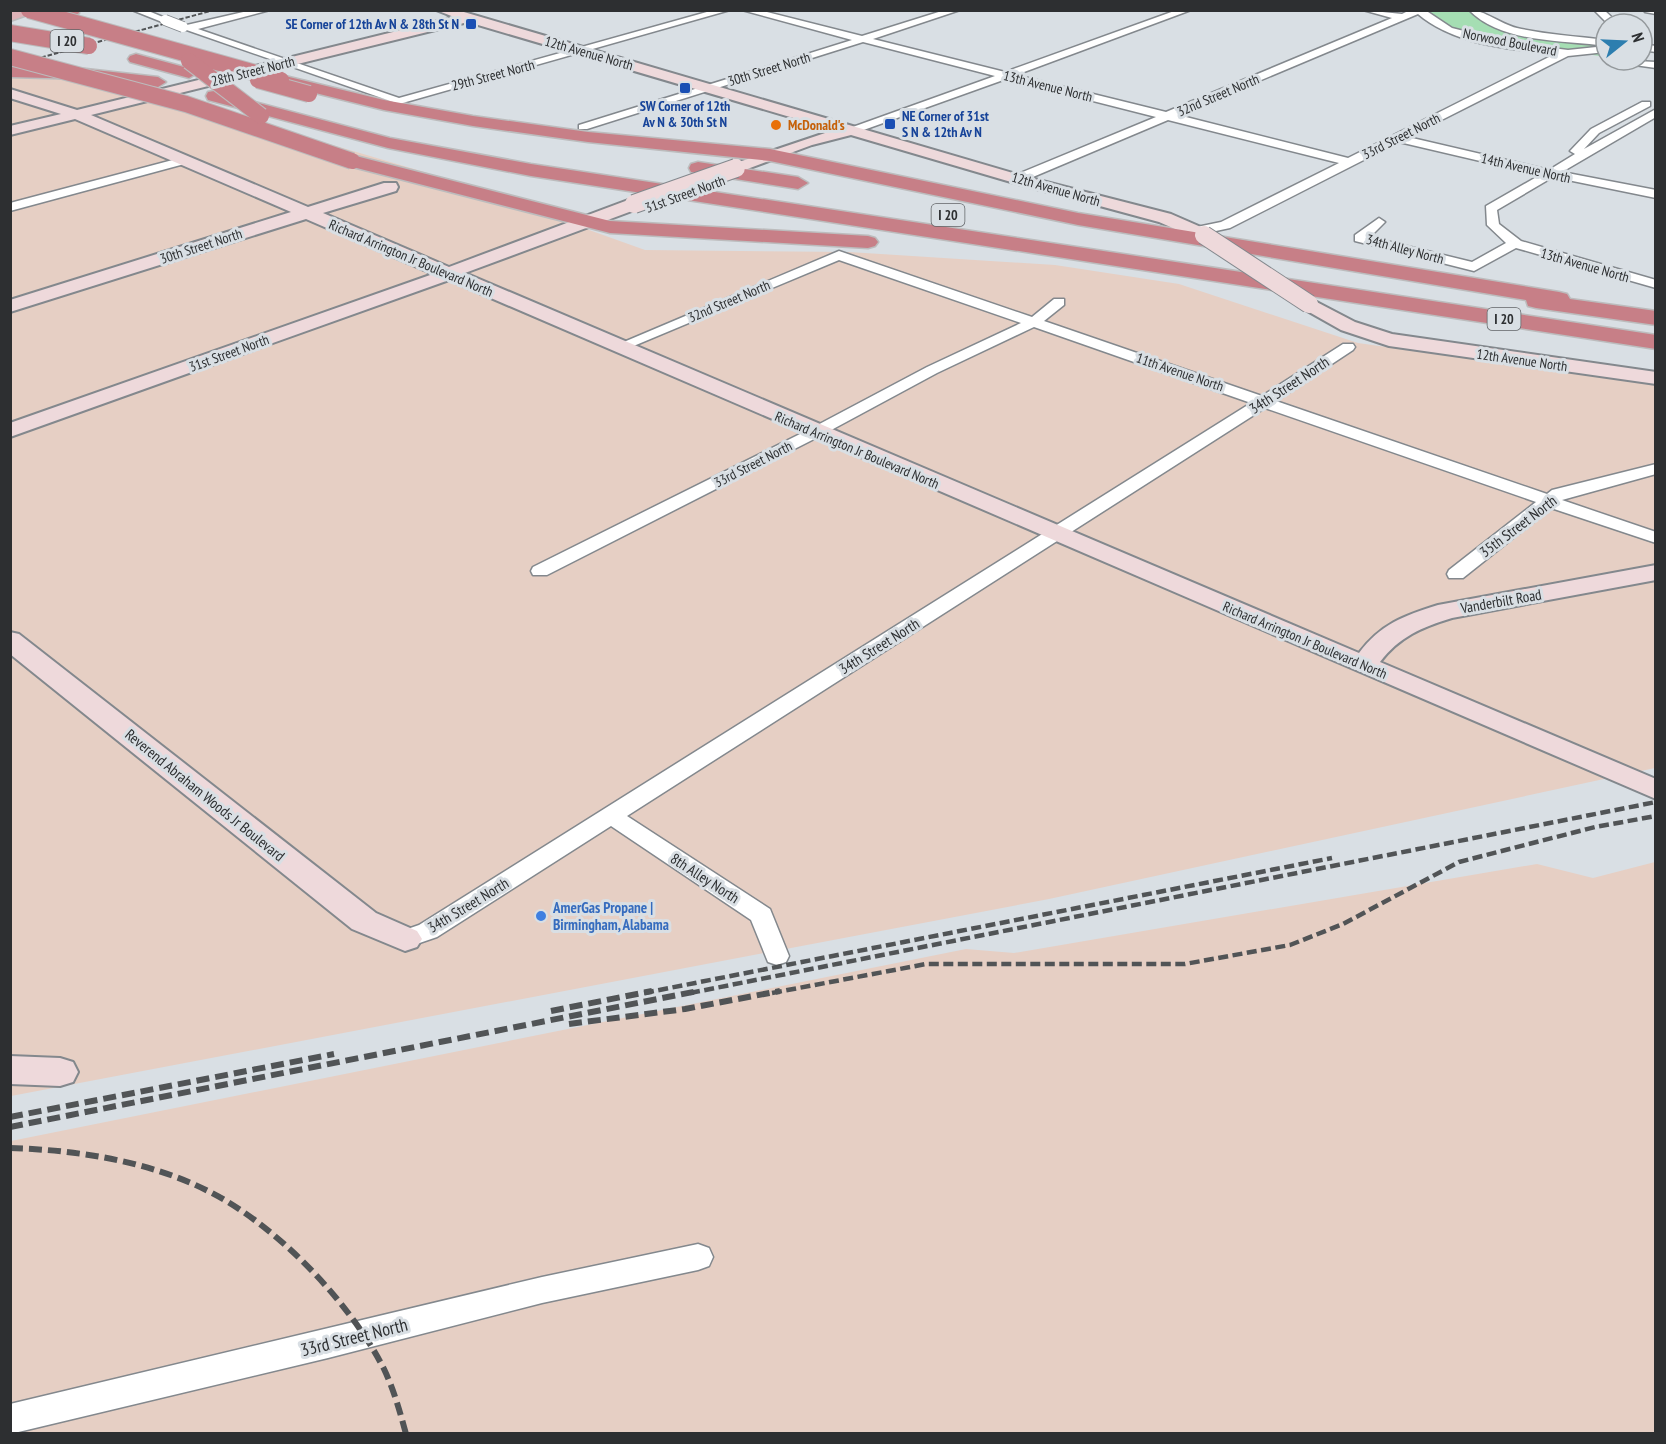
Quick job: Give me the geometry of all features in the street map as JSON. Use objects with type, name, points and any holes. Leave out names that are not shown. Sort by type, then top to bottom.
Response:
[{"type":"highway","points":[[29,10],[356,99],[482,122],[631,141],[749,152],[828,166],[1078,219],[1343,262],[1656,317]]},
{"type":"highway","points":[[67,10],[171,68]]},
{"type":"highway","points":[[123,13],[226,70],[405,118],[516,140],[815,185]]},
{"type":"highway","points":[[123,13],[261,116],[281,128],[346,152],[408,168],[471,179],[872,234],[971,252]]},
{"type":"highway","name":"I 20","points":[[11,20],[97,63]]},
{"type":"highway","name":"I 20","points":[[10,45],[97,63],[158,82],[388,143],[531,170],[1656,342]]},
{"type":"highway","name":"I 20","points":[[122,55],[435,135],[566,159],[1656,317]]},
{"type":"highway","points":[[10,57],[186,104],[352,161],[557,222],[596,222],[905,244],[1656,342]]},
{"type":"highway","points":[[10,72],[97,63]]},
{"type":"highway","points":[[749,152],[813,144],[812,155],[828,166]]},
{"type":"highway","points":[[838,188],[1343,262]]},
{"type":"main road","points":[[11,20],[29,10]]},
{"type":"main road","points":[[11,20],[34,10]]},
{"type":"street","points":[[186,27],[266,10]]},
{"type":"street","name":"12th Avenue North","points":[[442,10],[1017,179],[1165,218],[1201,233],[1310,304],[1356,330],[1389,340],[1656,378]]},
{"type":"street","name":"28th Street North","points":[[10,131],[68,112],[287,63],[495,10]]},
{"type":"street","name":"29th Street North","points":[[287,63],[399,101],[726,10]]},
{"type":"street","name":"13th Avenue North","points":[[746,10],[1349,162]]},
{"type":"street","name":"30th Street North","points":[[583,127],[956,10]]},
{"type":"street","name":"31st Street North","points":[[447,275],[481,268],[596,222],[1187,10]]},
{"type":"street","points":[[1367,10],[1438,24]]},
{"type":"street","name":"32nd Street North","points":[[1017,179],[1419,10]]},
{"type":"street","name":"Norwood Boulevard","points":[[1419,10],[1438,24],[1479,39],[1594,56]]},
{"type":"street","points":[[1464,10],[1473,11]]},
{"type":"street","points":[[1648,10],[1656,11]]},
{"type":"street","name":"Norwood Boulevard","points":[[1473,11],[1482,19],[1507,28],[1594,41]]},
{"type":"street","points":[[123,13],[165,20],[287,63]]},
{"type":"street","name":"33rd Street North","points":[[1201,233],[1225,225],[1566,53],[1594,50]]},
{"type":"street","name":"Richard Arrington Jr Boulevard North","points":[[10,81],[48,97],[68,112]]},
{"type":"street","name":"Richard Arrington Jr Boulevard North","points":[[10,93],[68,112],[184,161],[1656,790]]},
{"type":"street","points":[[1572,160],[1576,151],[1595,131],[1656,100]]},
{"type":"street","points":[[1516,244],[1493,225],[1490,209],[1548,173],[1654,114]]},
{"type":"street","name":"14th Avenue North","points":[[1398,138],[1548,173],[1656,194]]},
{"type":"street","points":[[10,207],[184,161]]},
{"type":"street","name":"30th Street North","points":[[10,306],[390,187]]},
{"type":"street","name":"31st Street North","points":[[10,430],[447,275],[557,222]]},
{"type":"street","name":"34th Alley North","points":[[1379,222],[1360,238],[1474,267],[1503,248],[1516,244]]},
{"type":"street","name":"13th Avenue North","points":[[1516,244],[1656,284]]},
{"type":"street","name":"32nd Street North","points":[[619,347],[839,255]]},
{"type":"street","name":"11th Avenue North","points":[[839,255],[1264,400],[1656,538]]},
{"type":"street","name":"33rd Street North","points":[[540,571],[816,432],[932,370],[1034,322],[1059,302]]},
{"type":"street","name":"34th Street North","points":[[405,939],[428,931],[612,817],[1169,464],[1348,347]]},
{"type":"street","name":"35th Street North","points":[[1456,574],[1558,494],[1656,469]]},
{"type":"street","name":"Vanderbilt Road","points":[[1363,665],[1384,638],[1430,616],[1656,572]]},
{"type":"street","name":"Reverend Abraham Woods Jr Boulevard","points":[[10,640],[364,921],[405,939]]},
{"type":"street","name":"8th Alley North","points":[[612,817],[761,915],[777,956]]},
{"type":"street","points":[[10,1070],[60,1072]]},
{"type":"street","name":"33rd Street North","points":[[10,1419],[337,1342],[542,1290],[698,1257]]},
{"type":"shaded area","points":[[10,72],[129,85],[441,177],[645,250],[849,252],[1055,265],[1179,284],[1358,343],[1655,385],[1655,768],[1049,899],[11,1096]]},
{"type":"shaded area","points":[[1655,862],[1655,1433],[11,1434],[11,1141],[966,949],[1014,953],[1537,864],[1593,878]]},
{"type":"green space","points":[[1423,11],[1470,11],[1482,20],[1515,31],[1594,41],[1594,55],[1492,40],[1453,29]]},
{"type":"railway","points":[[10,66],[214,10]]},
{"type":"railway","points":[[690,993],[1656,802]]},
{"type":"railway","points":[[772,993],[926,964],[1185,964],[1290,945],[1343,924],[1459,862],[1595,827],[1656,816]]},
{"type":"railway","points":[[644,993],[1332,858]]},
{"type":"railway","points":[[551,1011],[652,991]]},
{"type":"railway","points":[[10,1127],[698,991]]},
{"type":"railway","points":[[569,1024],[685,1009],[780,991]]},
{"type":"railway","points":[[10,1117],[334,1054]]},
{"type":"railway","points":[[10,1148],[61,1151],[113,1159],[163,1172],[210,1192],[261,1225],[309,1268],[352,1318],[384,1369],[406,1434]]},
{"type":"place","name":"SE Corner of 12th Av N & 28th St N","points":[[471,24]]},
{"type":"place","name":"SW Corner of 12th Av N & 30th St N","points":[[685,88]]},
{"type":"place","name":"NE Corner of 31st S N & 12th Av N","points":[[890,124]]},
{"type":"place","name":"McDonald's","points":[[776,125]]},
{"type":"place","name":"AmerGas Propane | Birmingham, Alabama","points":[[541,916]]}]
